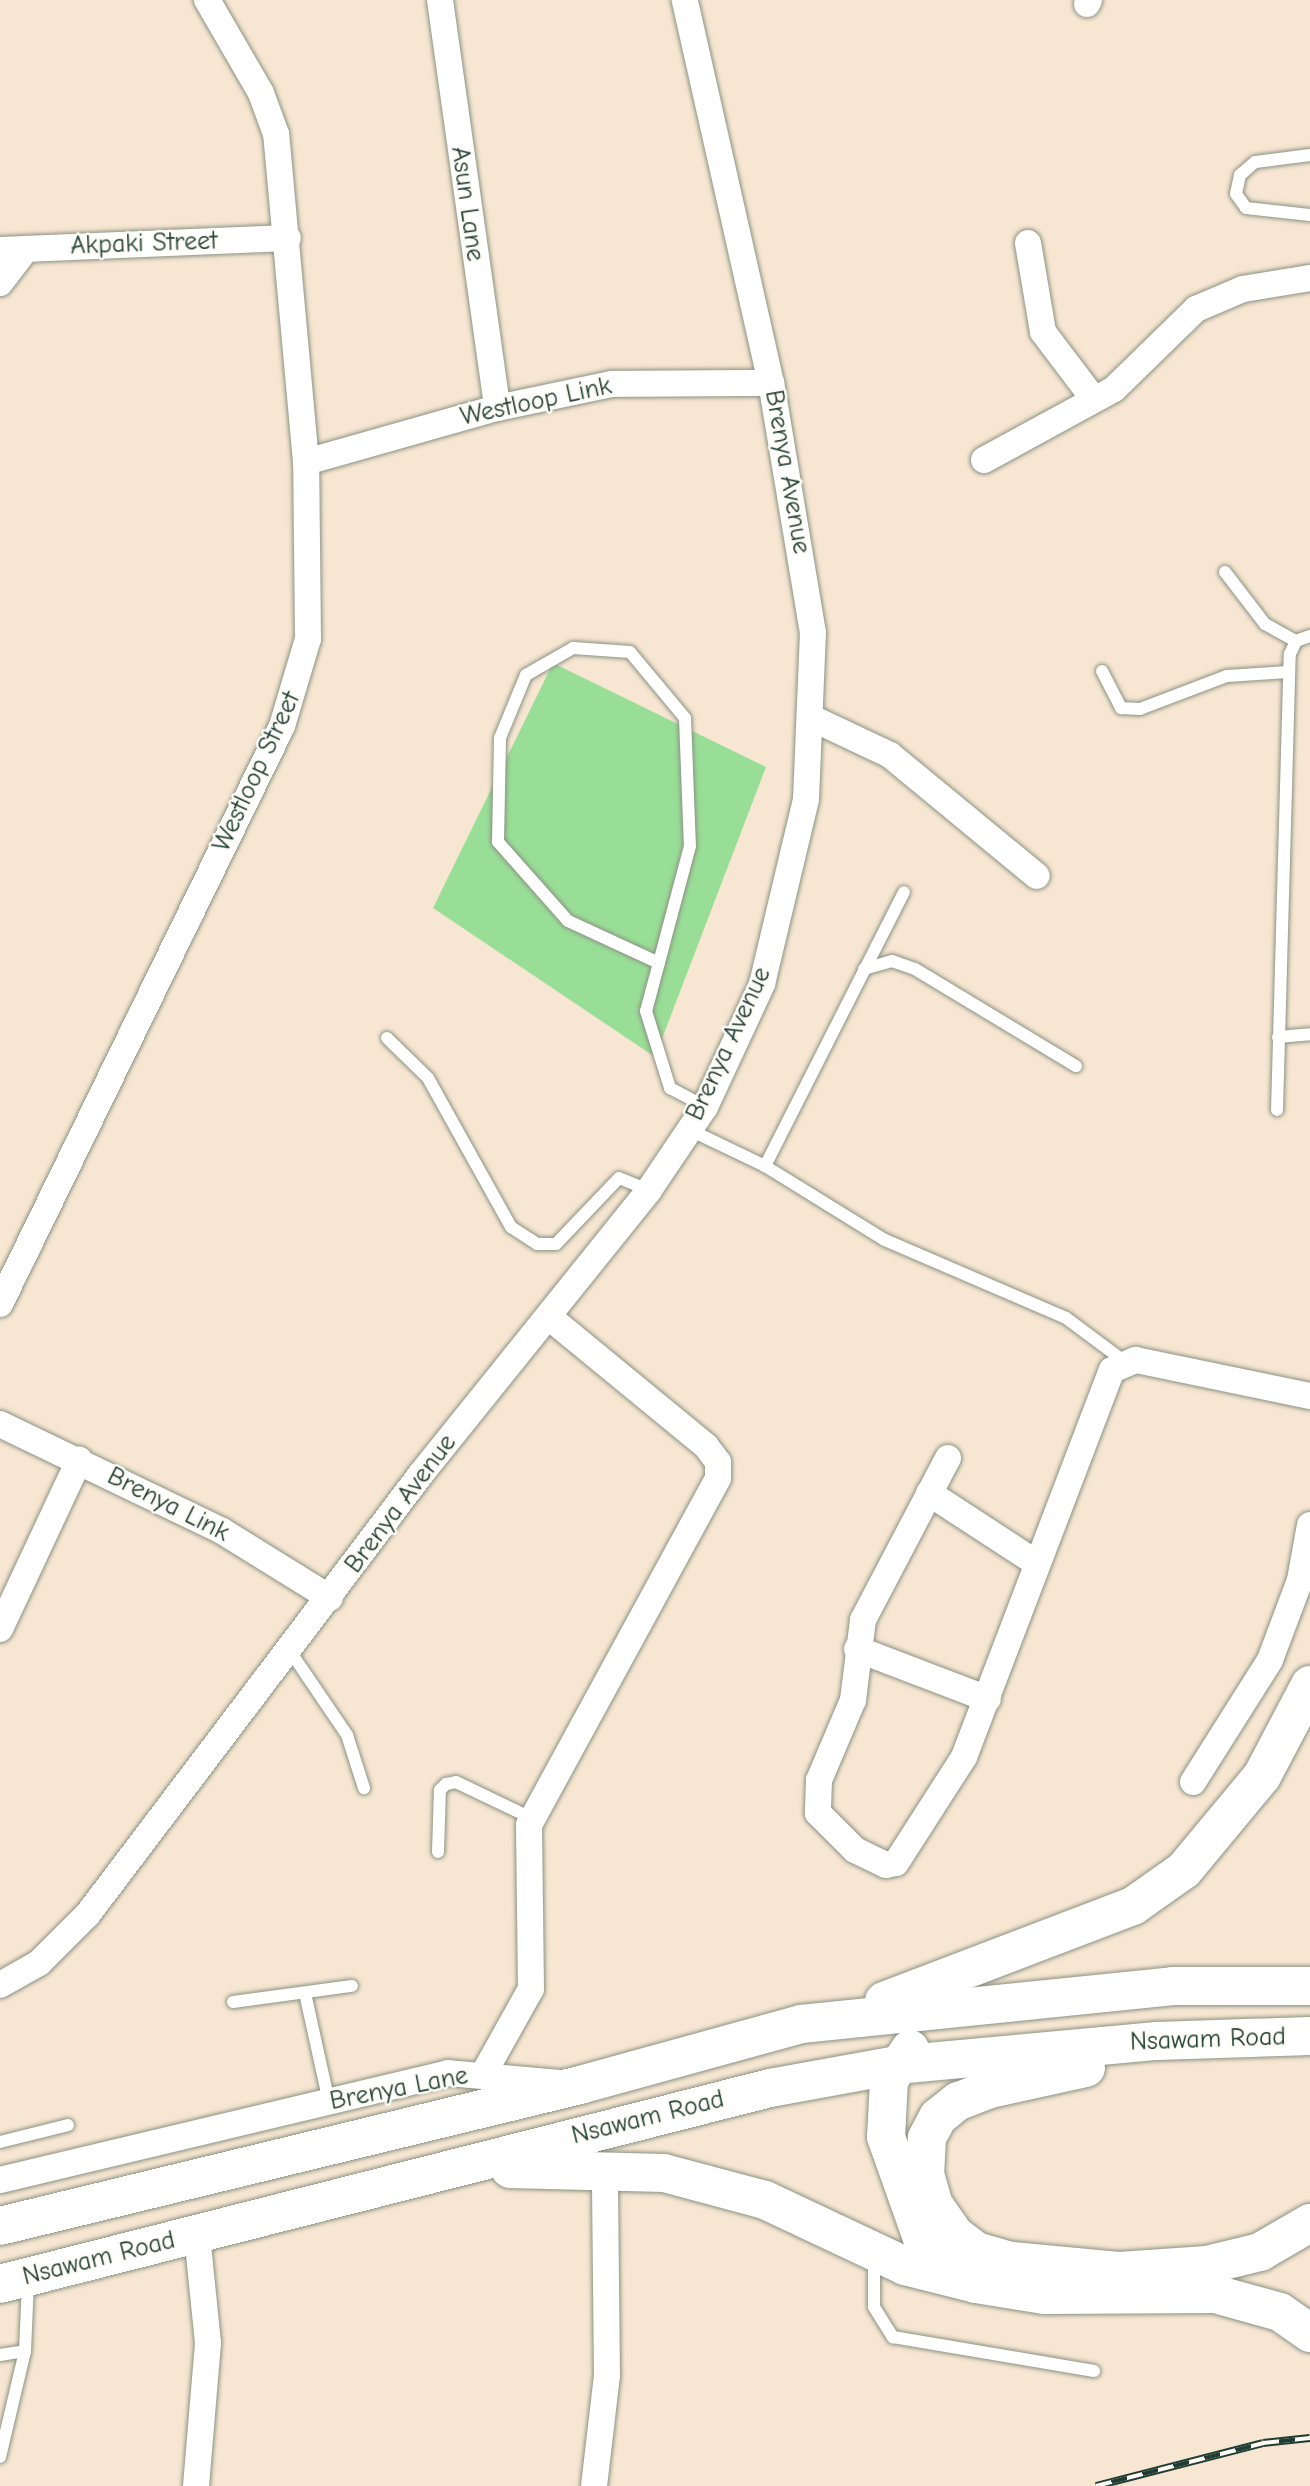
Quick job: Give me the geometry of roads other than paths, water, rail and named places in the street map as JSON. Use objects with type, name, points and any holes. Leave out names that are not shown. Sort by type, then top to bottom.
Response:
[{"type":"highway","points":[[855,2015],[1121,1912],[1184,1870],[1262,1776],[1310,1685]]},
{"type":"highway","points":[[968,2282],[922,2238],[895,2176],[884,2107],[896,2065],[927,2040],[1108,2014],[1173,1986]]},
{"type":"highway","name":"Nsawam Road","points":[[0,2226],[580,2085],[762,2033],[855,2015],[1173,1986],[1310,1986]]},
{"type":"highway","name":"Nsawam Road","points":[[14,2281],[707,2102],[896,2065],[1157,2041],[1310,2036]]},
{"type":"highway","points":[[1157,2041],[1097,2066],[990,2089],[958,2101],[938,2117],[927,2138],[925,2174],[934,2205],[955,2235],[976,2250],[1012,2261],[1119,2271],[1208,2265],[1260,2252],[1310,2223]]},
{"type":"highway","points":[[447,2170],[605,2169],[664,2174],[765,2200],[874,2251],[968,2282],[1044,2295],[1215,2294],[1280,2312],[1310,2333]]},
{"type":"street","name":"Westloop Street","points":[[0,1304],[300,680],[310,584],[306,462],[288,238],[276,134],[265,103],[206,0]]},
{"type":"street","name":"Asun Lane","points":[[439,0],[497,408]]},
{"type":"street","name":"Brenya Avenue","points":[[0,1985],[39,1963],[88,1914],[330,1598],[649,1190],[705,1107],[762,985],[777,933],[806,799],[814,719],[813,633],[771,383],[685,0]]},
{"type":"street","name":"Akpaki Street","points":[[13,250],[288,238]]},
{"type":"street","points":[[1028,243],[1043,332],[1093,398]]},
{"type":"street","points":[[0,283],[13,250]]},
{"type":"street","points":[[984,460],[1045,432],[1093,398],[1114,389],[1196,309],[1244,289],[1310,278]]},
{"type":"street","name":"Westloop Link","points":[[306,462],[497,408],[632,382],[771,383]]},
{"type":"street","points":[[814,719],[890,755],[1037,876]]},
{"type":"street","name":"Brenya Lane","points":[[0,2180],[448,2073],[484,2073],[531,1989],[525,1856],[531,1818],[656,1586],[711,1496],[718,1462],[549,1317]]},
{"type":"street","points":[[948,1458],[863,1620],[857,1649],[853,1700],[819,1780],[818,1813],[855,1850],[886,1865],[896,1863],[964,1757],[988,1699],[1035,1562],[1112,1370],[1124,1361],[1310,1396]]},
{"type":"street","name":"Brenya Link","points":[[0,1424],[222,1531],[330,1598]]},
{"type":"street","points":[[0,1629],[79,1460]]},
{"type":"street","points":[[929,1493],[1035,1562]]},
{"type":"street","points":[[1193,1782],[1270,1660],[1300,1580],[1310,1525]]},
{"type":"street","points":[[857,1649],[988,1699]]},
{"type":"street","points":[[484,2073],[580,2085]]},
{"type":"street","points":[[594,2486],[607,2366],[605,2169]]},
{"type":"street","points":[[196,2486],[208,2343],[197,2234]]},
{"type":"lane","points":[[1310,155],[1246,166],[1236,194],[1245,208],[1310,215]]},
{"type":"lane","points":[[1224,572],[1265,625],[1296,641],[1310,636]]},
{"type":"lane","points":[[1277,1111],[1289,672],[1296,641]]},
{"type":"lane","points":[[659,964],[568,921],[498,842],[500,737],[526,675],[573,648],[630,652],[685,718],[690,846],[659,964],[646,1012],[670,1088],[705,1107]]},
{"type":"lane","points":[[1102,671],[1121,708],[1140,709],[1227,676],[1289,672]]},
{"type":"lane","points":[[765,1166],[904,892]]},
{"type":"lane","points":[[864,969],[892,961],[915,969],[1076,1066]]},
{"type":"lane","points":[[1278,1037],[1310,1034]]},
{"type":"lane","points":[[387,1038],[428,1078],[511,1227],[537,1244],[556,1244],[619,1178],[649,1190]]},
{"type":"lane","points":[[690,1130],[765,1166],[885,1240],[1066,1318],[1124,1361]]},
{"type":"lane","points":[[290,1651],[347,1735],[364,1788]]},
{"type":"lane","points":[[438,1852],[440,1790],[446,1784],[456,1782],[531,1818]]},
{"type":"lane","points":[[233,2001],[352,1986]]},
{"type":"lane","points":[[306,1993],[329,2103]]},
{"type":"lane","points":[[0,2141],[68,2125]]},
{"type":"lane","points":[[874,2251],[874,2307],[893,2337],[1094,2371]]},
{"type":"lane","points":[[0,2457],[25,2351],[14,2281]]},
{"type":"lane","points":[[0,2354],[25,2351]]},
{"type":"railway","points":[[1096,2486],[1263,2443],[1310,2438]]}]
